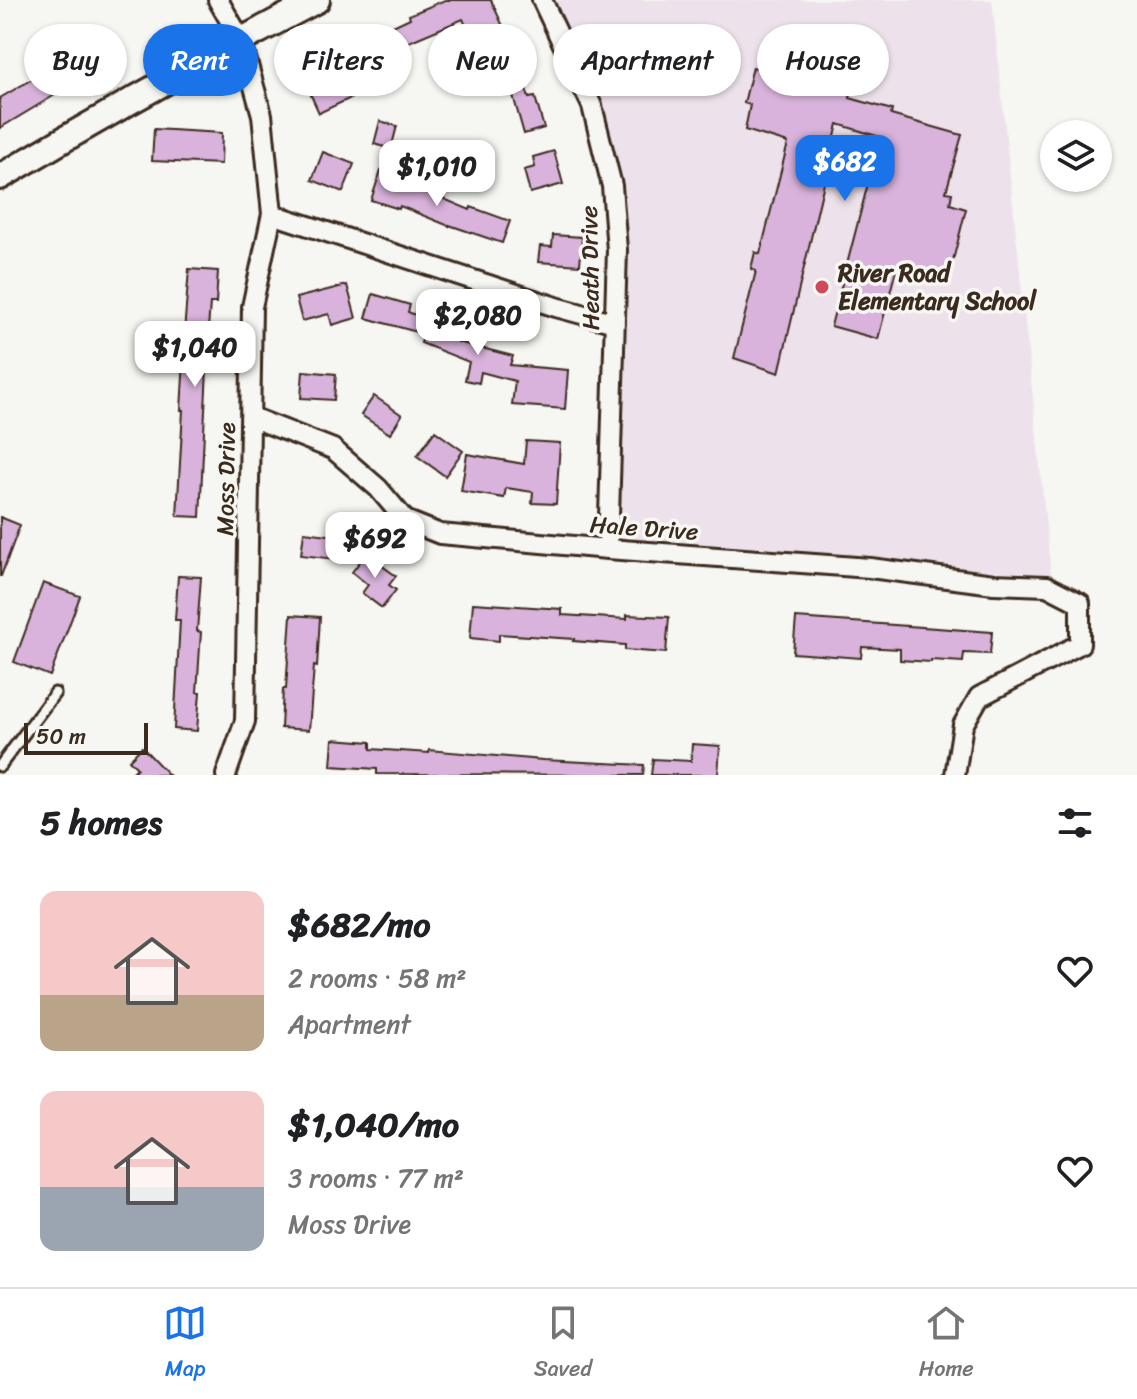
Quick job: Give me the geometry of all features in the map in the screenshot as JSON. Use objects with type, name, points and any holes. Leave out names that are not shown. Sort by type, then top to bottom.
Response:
[{"type":"main road","points":[[258,31],[317,0]]},
{"type":"main road","points":[[0,177],[143,95]]},
{"type":"street","name":"Moss Drive","points":[[218,0],[232,24]]},
{"type":"street","name":"Heath Drive","points":[[542,0],[592,106],[612,186],[617,250],[608,549]]},
{"type":"street","name":"Moss Drive","points":[[226,775],[245,721],[252,307],[272,214],[262,115],[257,96]]},
{"type":"street","points":[[272,214],[615,323]]},
{"type":"street","name":"Hale Drive","points":[[251,417],[333,449],[378,488],[405,520],[440,534],[870,568],[994,584],[1047,586],[1080,603],[1080,644],[979,697],[963,725],[955,775]]},
{"type":"lane","points":[[0,766],[55,693]]},
{"type":"shaded area","name":"River Road Elementary School","points":[[555,0],[992,0],[1051,575],[614,545],[620,187],[598,96],[741,96],[741,24],[566,24]]},
{"type":"building","points":[[445,0],[491,0],[502,24],[465,24],[463,19],[451,24],[428,24],[428,34],[412,41],[412,24],[397,24],[410,18],[409,15]]},
{"type":"building","points":[[753,67],[757,68],[757,96],[850,96],[892,110],[891,115],[962,135],[946,192],[952,193],[950,204],[966,209],[948,280],[897,266],[878,339],[831,326],[880,137],[838,124],[779,373],[734,358],[756,271],[751,269],[755,252],[760,254],[788,143],[745,130],[750,105],[744,103]]},
{"type":"building","points":[[24,84],[24,96],[53,96],[0,128],[0,98]]},
{"type":"building","points":[[311,96],[353,96],[353,97],[319,113]]},
{"type":"building","points":[[513,96],[535,97],[544,128],[524,134]]},
{"type":"building","points":[[380,121],[397,126],[391,149],[374,144]]},
{"type":"building","points":[[154,129],[222,133],[221,164],[152,161]]},
{"type":"building","points":[[554,151],[563,184],[530,193],[524,170],[535,167],[533,157]]},
{"type":"building","points":[[323,152],[354,164],[343,192],[312,180]]},
{"type":"building","points":[[381,170],[470,210],[471,207],[510,221],[502,243],[400,206],[399,209],[371,200]]},
{"type":"building","points":[[553,235],[582,237],[580,265],[538,262],[540,246],[552,247]]},
{"type":"building","points":[[189,269],[218,271],[216,303],[210,303],[205,368],[200,517],[177,516],[183,410],[182,358]]},
{"type":"building","points":[[347,285],[356,318],[332,325],[329,314],[302,321],[296,298]]},
{"type":"building","points":[[373,294],[410,305],[408,312],[461,334],[458,342],[513,356],[510,365],[568,370],[565,409],[512,405],[515,381],[481,372],[479,383],[465,380],[469,362],[421,343],[424,334],[366,318]]},
{"type":"building","points":[[303,371],[336,374],[334,400],[301,398]]},
{"type":"building","points":[[374,396],[402,415],[390,434],[361,415]]},
{"type":"building","points":[[435,431],[463,451],[445,476],[417,456]]},
{"type":"building","points":[[526,441],[560,443],[556,504],[532,503],[533,492],[506,488],[504,498],[461,491],[467,454],[524,464]]},
{"type":"building","points":[[0,517],[20,525],[1,576],[0,576]]},
{"type":"building","points":[[304,532],[346,537],[343,560],[301,555]]},
{"type":"building","points":[[366,554],[396,576],[389,585],[396,590],[382,608],[362,593],[368,585],[352,572]]},
{"type":"building","points":[[178,576],[201,577],[197,631],[201,632],[197,731],[174,729],[180,620],[175,620]]},
{"type":"building","points":[[43,583],[80,596],[50,676],[14,662]]},
{"type":"building","points":[[473,603],[562,609],[562,615],[627,619],[627,615],[669,617],[666,653],[625,650],[625,645],[574,639],[499,634],[499,641],[470,638]]},
{"type":"building","points":[[291,615],[320,617],[309,730],[281,728]]},
{"type":"building","points":[[796,618],[992,632],[990,654],[964,653],[963,662],[931,662],[900,660],[900,649],[862,647],[861,658],[793,653]]},
{"type":"building","points":[[333,739],[371,742],[371,749],[644,765],[643,775],[377,774],[377,769],[331,766]]},
{"type":"building","points":[[692,744],[720,746],[718,775],[651,775],[653,759],[691,761]]},
{"type":"building","points":[[142,747],[169,775],[130,775],[137,768],[129,760]]},
{"type":"place","name":"River Road Elementary School","points":[[822,287]]}]
